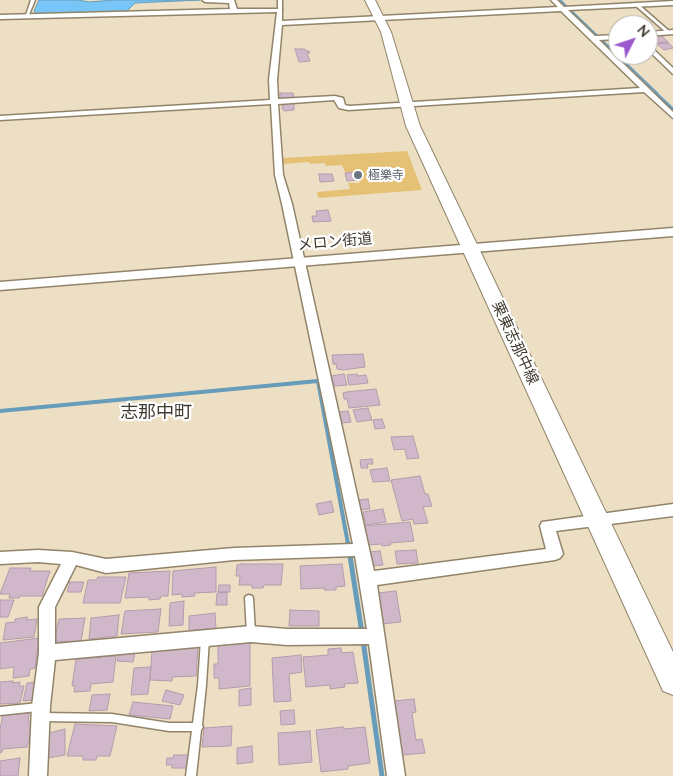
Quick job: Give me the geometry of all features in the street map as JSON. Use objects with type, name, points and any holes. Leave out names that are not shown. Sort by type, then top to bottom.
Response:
[{"type":"main road","name":"栗東志那中線","points":[[370,0],[392,50],[413,126],[673,682]]},
{"type":"street","points":[[205,0],[232,1],[234,12]]},
{"type":"street","points":[[554,0],[567,9],[598,38],[673,116]]},
{"type":"street","points":[[279,23],[673,3]]},
{"type":"street","points":[[0,17],[280,10],[274,62],[274,101],[279,176],[287,204],[368,579],[396,776]]},
{"type":"street","points":[[658,33],[671,32]]},
{"type":"street","points":[[598,38],[608,38]]},
{"type":"street","points":[[658,56],[673,72]]},
{"type":"street","points":[[0,118],[335,98],[340,100],[342,106],[348,108],[646,90]]},
{"type":"street","name":"メロン街道","points":[[0,286],[673,232]]},
{"type":"street","points":[[368,579],[555,554],[546,526],[673,510]]},
{"type":"street","points":[[0,558],[38,556],[72,558],[106,566],[234,554],[362,550]]},
{"type":"street","points":[[38,776],[41,712],[47,653],[47,607],[72,558]]},
{"type":"street","points":[[47,653],[251,634],[287,637],[376,636]]},
{"type":"lane","points":[[26,17],[33,0]]},
{"type":"lane","points":[[280,0],[280,10]]},
{"type":"lane","points":[[637,5],[671,32]]},
{"type":"lane","points":[[249,598],[251,634]]},
{"type":"lane","points":[[191,776],[198,726],[205,638]]},
{"type":"lane","points":[[0,711],[41,712],[112,718],[169,727],[198,726]]},
{"type":"shaded area","points":[[407,151],[422,190],[318,198],[317,192],[350,189],[348,183],[360,183],[356,172],[345,172],[342,165],[326,166],[325,163],[283,164],[283,158]]},
{"type":"water","points":[[39,0],[78,0],[89,2],[114,0],[200,0],[135,3],[127,11],[121,12],[37,14],[34,11]]},
{"type":"building","points":[[658,35],[661,35],[668,42],[658,43]]},
{"type":"building","points":[[669,43],[673,48],[664,50],[658,44]]},
{"type":"building","points":[[295,49],[309,51],[310,53],[307,53],[310,61],[299,62]]},
{"type":"building","points":[[280,93],[293,93],[294,99],[280,98]]},
{"type":"building","points":[[294,101],[294,110],[284,111],[282,109],[283,103]]},
{"type":"building","points":[[355,172],[357,180],[347,181],[345,173]]},
{"type":"building","points":[[319,174],[332,174],[334,181],[320,182]]},
{"type":"building","points":[[328,210],[331,221],[313,222],[312,216],[317,216],[316,211]]},
{"type":"building","points":[[363,354],[365,367],[343,370],[337,369],[336,364],[333,364],[332,355]]},
{"type":"building","points":[[344,374],[347,385],[334,386],[331,376]]},
{"type":"building","points":[[357,374],[357,376],[366,375],[368,383],[349,385],[347,375]]},
{"type":"building","points":[[376,389],[380,405],[349,408],[347,399],[344,399],[343,393],[346,392]]},
{"type":"building","points":[[368,408],[372,420],[357,422],[353,410]]},
{"type":"building","points":[[348,411],[351,422],[342,423],[339,412]]},
{"type":"building","points":[[382,419],[385,428],[375,429],[373,420]]},
{"type":"building","points":[[413,436],[419,458],[407,459],[405,449],[394,450],[391,437]]},
{"type":"building","points":[[372,459],[373,464],[367,464],[368,468],[361,468],[360,460]]},
{"type":"building","points":[[387,468],[390,481],[373,482],[370,470]]},
{"type":"building","points":[[420,476],[425,494],[428,494],[432,506],[423,507],[428,523],[414,524],[413,519],[402,521],[391,480]]},
{"type":"building","points":[[368,499],[370,509],[359,510],[358,500]]},
{"type":"building","points":[[331,501],[334,512],[319,515],[316,504]]},
{"type":"building","points":[[383,509],[386,522],[366,525],[363,512]]},
{"type":"building","points":[[410,522],[414,541],[390,543],[391,545],[382,546],[382,544],[366,545],[363,526]]},
{"type":"building","points":[[416,550],[418,563],[397,564],[395,551]]},
{"type":"building","points":[[380,551],[383,565],[372,566],[369,552]]},
{"type":"building","points":[[283,564],[281,585],[264,585],[263,588],[252,588],[252,585],[239,585],[240,576],[236,576],[237,565]]},
{"type":"building","points":[[342,564],[345,586],[336,587],[336,590],[324,590],[324,588],[301,589],[300,566]]},
{"type":"building","points":[[216,567],[216,592],[194,593],[195,596],[182,597],[182,594],[172,595],[173,571]]},
{"type":"building","points":[[10,568],[31,568],[30,571],[50,571],[42,596],[9,598],[10,594],[0,594]]},
{"type":"building","points":[[170,571],[168,596],[149,600],[149,597],[125,598],[129,573]]},
{"type":"building","points":[[98,577],[126,577],[120,603],[83,603],[88,580],[96,580]]},
{"type":"building","points":[[70,582],[84,582],[81,592],[67,592]]},
{"type":"building","points":[[219,585],[230,585],[230,592],[218,592]]},
{"type":"building","points":[[396,591],[401,622],[382,624],[377,593]]},
{"type":"building","points":[[227,592],[227,605],[216,605],[217,593]]},
{"type":"building","points":[[0,600],[14,600],[8,617],[0,617]]},
{"type":"building","points":[[184,601],[183,625],[169,626],[170,603]]},
{"type":"building","points":[[161,609],[158,632],[121,634],[125,611]]},
{"type":"building","points":[[290,610],[319,611],[319,626],[289,626]]},
{"type":"building","points":[[215,613],[216,628],[189,631],[189,616]]},
{"type":"building","points":[[119,615],[117,636],[89,639],[91,618]]},
{"type":"building","points":[[27,617],[27,620],[37,619],[34,637],[3,640],[6,623],[15,622],[15,619]]},
{"type":"building","points":[[85,618],[81,641],[54,642],[59,619]]},
{"type":"building","points":[[39,638],[35,668],[30,669],[29,676],[13,678],[14,667],[0,669],[0,643]]},
{"type":"building","points":[[250,642],[250,686],[219,689],[219,678],[214,678],[214,664],[218,664],[218,644]]},
{"type":"building","points":[[198,647],[196,676],[172,677],[172,681],[150,680],[152,650]]},
{"type":"building","points":[[341,648],[342,653],[353,652],[358,683],[344,684],[345,687],[330,689],[330,685],[306,687],[303,657],[328,655],[328,649]]},
{"type":"building","points":[[119,653],[135,653],[133,662],[117,661]]},
{"type":"building","points":[[301,655],[302,672],[289,674],[291,701],[274,702],[272,658]]},
{"type":"building","points":[[116,656],[113,682],[91,684],[90,691],[74,692],[75,686],[72,686],[76,659]]},
{"type":"building","points":[[151,667],[148,694],[131,695],[134,668]]},
{"type":"building","points":[[13,681],[12,683],[20,682],[19,686],[24,686],[20,703],[0,704],[0,682]]},
{"type":"building","points":[[37,682],[33,700],[23,701],[27,683]]},
{"type":"building","points":[[251,688],[251,705],[239,706],[239,690]]},
{"type":"building","points":[[166,690],[184,695],[180,705],[162,701]]},
{"type":"building","points":[[110,694],[107,710],[89,711],[92,695]]},
{"type":"building","points":[[414,699],[416,712],[412,713],[416,740],[422,739],[425,753],[402,755],[394,701]]},
{"type":"building","points":[[133,702],[173,706],[170,719],[129,715]]},
{"type":"building","points":[[294,710],[295,724],[281,725],[280,711]]},
{"type":"building","points":[[29,712],[28,722],[33,722],[27,747],[3,749],[0,753],[0,729],[3,714]]},
{"type":"building","points":[[75,724],[117,726],[110,756],[97,756],[96,760],[83,760],[83,756],[67,756]]},
{"type":"building","points":[[232,726],[231,746],[202,747],[204,728]]},
{"type":"building","points":[[343,727],[344,729],[365,727],[370,763],[348,766],[348,769],[321,772],[316,730]]},
{"type":"building","points":[[65,729],[65,755],[48,758],[49,733]]},
{"type":"building","points":[[310,731],[312,762],[279,765],[278,733]]},
{"type":"building","points":[[252,746],[253,762],[237,764],[237,748]]},
{"type":"building","points":[[174,755],[190,755],[188,768],[172,768],[172,765],[166,765],[167,758],[173,758]]},
{"type":"building","points":[[20,758],[18,776],[0,776],[0,761]]},
{"type":"waterway","points":[[560,0],[658,94]]},
{"type":"waterway","points":[[656,93],[673,109]]},
{"type":"waterway","points":[[0,411],[318,381],[348,544]]},
{"type":"waterway","points":[[348,543],[362,633]]},
{"type":"waterway","points":[[363,640],[382,776]]},
{"type":"place","name":"極樂寺","points":[[358,175]]},
{"type":"district","name":"志那中町","points":[[156,413]]}]
